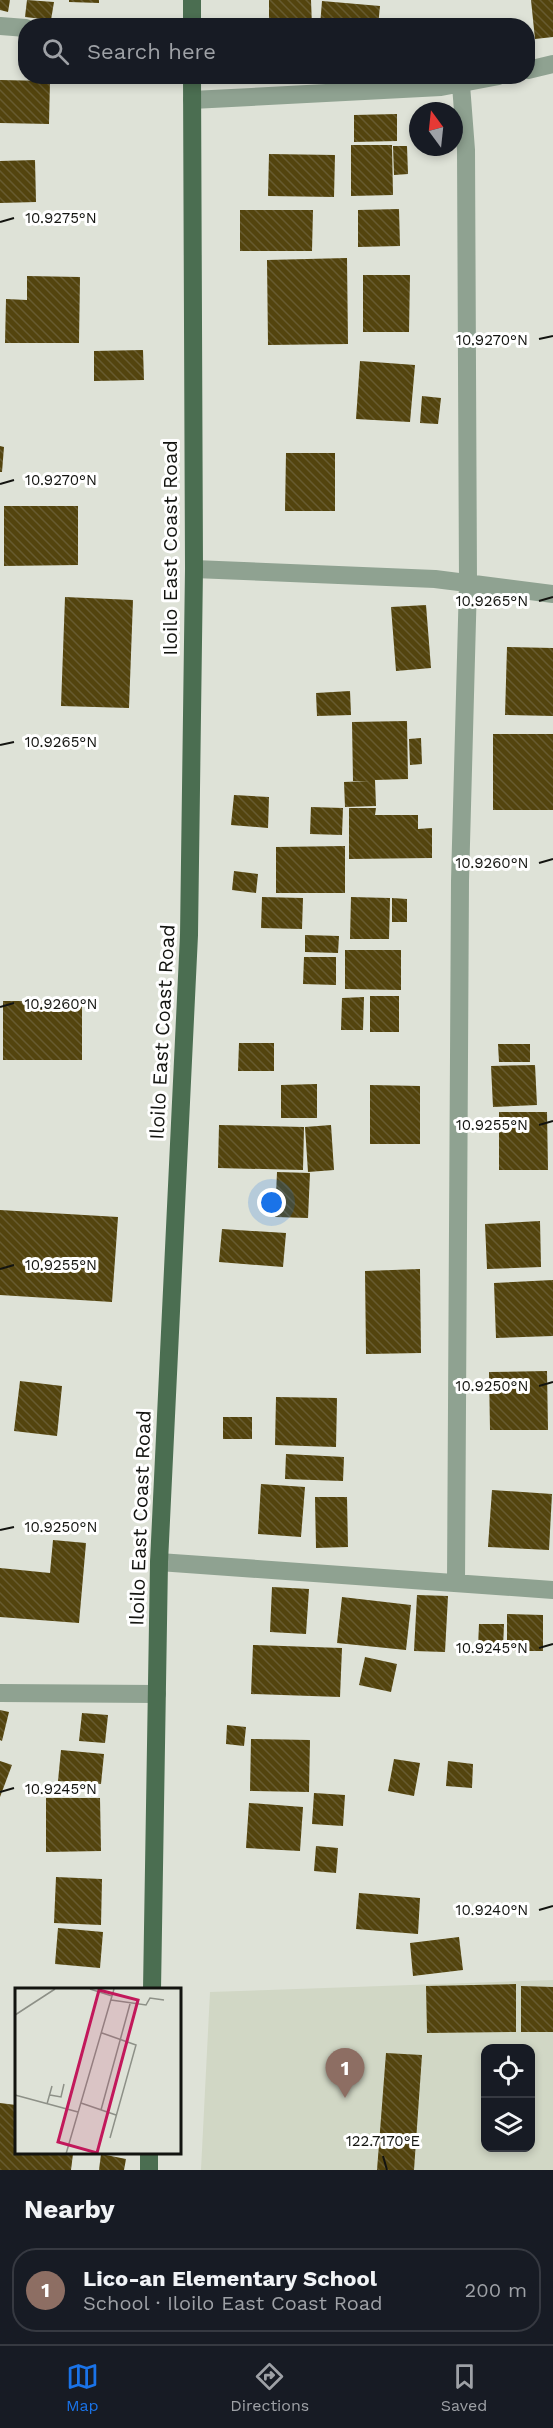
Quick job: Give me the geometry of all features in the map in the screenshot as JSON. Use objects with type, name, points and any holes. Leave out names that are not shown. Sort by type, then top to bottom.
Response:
[{"type":"main road","points":[[192,0],[192,18]]},
{"type":"main road","name":"Iloilo East Coast Road","points":[[152,1988],[159,1562],[189,935],[194,569],[192,84]]},
{"type":"main road","points":[[148,2170],[149,2155]]},
{"type":"street","points":[[0,26],[18,27]]},
{"type":"street","points":[[535,68],[553,64]]},
{"type":"street","points":[[192,100],[465,84]]},
{"type":"street","points":[[456,1583],[460,893],[468,583],[466,150],[461,85]]},
{"type":"street","points":[[194,569],[424,579],[553,594]]},
{"type":"street","points":[[159,1562],[553,1590]]},
{"type":"street","points":[[0,1693],[157,1694]]},
{"type":"shaded area","points":[[553,1980],[553,2170],[201,2170],[210,1992]]},
{"type":"building","points":[[0,0],[10,0],[8,12],[0,10]]},
{"type":"building","points":[[27,0],[54,2],[51,18],[25,17]]},
{"type":"building","points":[[69,0],[99,0],[99,3],[69,2]]},
{"type":"building","points":[[269,0],[311,0],[312,18],[269,18]]},
{"type":"building","points":[[531,0],[553,0],[553,37],[535,39],[535,18],[533,18]]},
{"type":"building","points":[[322,1],[380,6],[379,18],[321,18]]},
{"type":"building","points":[[0,80],[18,80],[18,84],[50,84],[49,124],[0,123]]},
{"type":"building","points":[[397,114],[397,141],[354,142],[354,115]]},
{"type":"building","points":[[351,145],[392,145],[393,195],[351,196]]},
{"type":"building","points":[[393,146],[407,146],[408,174],[394,175]]},
{"type":"building","points":[[269,154],[335,155],[334,197],[268,196]]},
{"type":"building","points":[[35,160],[36,202],[0,203],[0,161]]},
{"type":"building","points":[[399,209],[400,246],[358,247],[358,210]]},
{"type":"building","points":[[240,210],[313,210],[312,251],[240,251]]},
{"type":"building","points":[[347,258],[348,344],[268,345],[267,260]]},
{"type":"building","points":[[363,275],[410,275],[409,332],[363,332]]},
{"type":"building","points":[[27,276],[80,277],[79,343],[5,343],[6,299],[27,300]]},
{"type":"building","points":[[143,350],[144,380],[94,381],[94,351]]},
{"type":"building","points":[[360,361],[415,365],[410,422],[356,419]]},
{"type":"building","points":[[422,396],[441,398],[438,424],[420,423]]},
{"type":"building","points":[[0,446],[4,447],[2,472],[0,472]]},
{"type":"building","points":[[286,453],[335,453],[335,511],[285,511]]},
{"type":"building","points":[[4,506],[78,506],[78,565],[4,566]]},
{"type":"building","points":[[65,597],[133,600],[129,708],[61,706]]},
{"type":"building","points":[[426,605],[431,668],[396,671],[391,607]]},
{"type":"building","points":[[507,647],[553,648],[553,716],[505,715]]},
{"type":"building","points":[[350,691],[351,715],[317,716],[316,693]]},
{"type":"building","points":[[407,721],[408,779],[375,780],[376,806],[345,807],[344,782],[369,781],[353,781],[352,722]]},
{"type":"building","points":[[493,734],[553,734],[553,810],[493,810]]},
{"type":"building","points":[[421,738],[422,764],[410,765],[409,739]]},
{"type":"building","points":[[234,795],[269,797],[268,828],[231,825]]},
{"type":"building","points":[[311,807],[343,808],[342,835],[310,834]]},
{"type":"building","points":[[349,808],[376,808],[375,815],[418,815],[418,829],[432,828],[432,858],[349,859]]},
{"type":"building","points":[[345,846],[345,893],[276,893],[276,847]]},
{"type":"building","points":[[234,871],[258,874],[256,893],[232,890]]},
{"type":"building","points":[[262,897],[303,898],[302,929],[261,928]]},
{"type":"building","points":[[351,897],[390,898],[389,939],[350,939]]},
{"type":"building","points":[[392,898],[407,899],[407,922],[392,922]]},
{"type":"building","points":[[305,935],[339,936],[338,953],[305,952]]},
{"type":"building","points":[[345,950],[401,950],[401,990],[345,989]]},
{"type":"building","points":[[304,957],[336,957],[336,985],[303,984]]},
{"type":"building","points":[[370,996],[399,996],[399,1032],[370,1032]]},
{"type":"building","points":[[364,997],[363,1030],[341,1030],[342,998]]},
{"type":"building","points":[[3,1001],[82,1001],[82,1060],[3,1060]]},
{"type":"building","points":[[239,1043],[274,1043],[274,1071],[238,1071]]},
{"type":"building","points":[[498,1044],[530,1044],[530,1062],[499,1062]]},
{"type":"building","points":[[535,1065],[537,1105],[493,1107],[491,1066]]},
{"type":"building","points":[[317,1084],[317,1118],[281,1118],[281,1085]]},
{"type":"building","points":[[370,1085],[420,1086],[420,1144],[370,1144]]},
{"type":"building","points":[[499,1112],[547,1112],[548,1170],[499,1170]]},
{"type":"building","points":[[219,1125],[304,1127],[303,1170],[218,1168]]},
{"type":"building","points":[[331,1125],[334,1170],[308,1172],[305,1127]]},
{"type":"building","points":[[277,1172],[310,1173],[308,1218],[275,1217]]},
{"type":"building","points":[[0,1210],[118,1217],[112,1302],[0,1295]]},
{"type":"building","points":[[540,1221],[541,1267],[487,1269],[485,1224]]},
{"type":"building","points":[[222,1229],[286,1233],[283,1267],[219,1262]]},
{"type":"building","points":[[420,1269],[421,1353],[366,1354],[365,1271]]},
{"type":"building","points":[[553,1280],[553,1336],[496,1338],[494,1283]]},
{"type":"building","points":[[547,1371],[548,1430],[490,1430],[489,1372]]},
{"type":"building","points":[[20,1381],[62,1386],[57,1436],[14,1431]]},
{"type":"building","points":[[276,1397],[337,1398],[336,1447],[275,1445]]},
{"type":"building","points":[[223,1417],[252,1417],[252,1439],[223,1439]]},
{"type":"building","points":[[286,1454],[344,1457],[343,1481],[285,1479]]},
{"type":"building","points":[[261,1484],[305,1487],[301,1537],[258,1534]]},
{"type":"building","points":[[492,1490],[552,1494],[549,1550],[488,1547]]},
{"type":"building","points":[[315,1497],[347,1497],[348,1547],[316,1548]]},
{"type":"building","points":[[53,1540],[86,1543],[79,1623],[0,1617],[0,1568],[50,1573]]},
{"type":"building","points":[[272,1587],[309,1589],[306,1634],[270,1632]]},
{"type":"building","points":[[417,1595],[448,1596],[445,1652],[414,1651]]},
{"type":"building","points":[[342,1597],[411,1605],[406,1650],[337,1643]]},
{"type":"building","points":[[507,1614],[543,1615],[543,1651],[507,1651]]},
{"type":"building","points":[[479,1624],[504,1624],[503,1648],[478,1647]]},
{"type":"building","points":[[253,1645],[342,1648],[340,1697],[251,1694]]},
{"type":"building","points":[[365,1657],[397,1664],[391,1692],[359,1685]]},
{"type":"building","points":[[0,1710],[9,1712],[2,1741],[0,1740]]},
{"type":"building","points":[[82,1713],[108,1715],[105,1743],[79,1741]]},
{"type":"building","points":[[227,1725],[246,1727],[244,1746],[226,1744]]},
{"type":"building","points":[[251,1739],[310,1740],[309,1792],[250,1791]]},
{"type":"building","points":[[61,1750],[104,1754],[101,1784],[58,1781]]},
{"type":"building","points":[[394,1759],[420,1763],[414,1796],[388,1791]]},
{"type":"building","points":[[0,1761],[12,1765],[0,1797]]},
{"type":"building","points":[[448,1761],[473,1764],[472,1788],[446,1786]]},
{"type":"building","points":[[314,1793],[345,1795],[343,1826],[312,1824]]},
{"type":"building","points":[[46,1798],[100,1798],[101,1851],[46,1852]]},
{"type":"building","points":[[249,1803],[303,1807],[300,1851],[246,1848]]},
{"type":"building","points":[[316,1846],[338,1848],[336,1873],[314,1871]]},
{"type":"building","points":[[56,1877],[102,1879],[101,1925],[54,1923]]},
{"type":"building","points":[[359,1893],[420,1898],[418,1934],[356,1929]]},
{"type":"building","points":[[58,1928],[103,1932],[100,1968],[55,1964]]},
{"type":"building","points":[[459,1937],[463,1970],[413,1976],[410,1943]]},
{"type":"building","points":[[516,1984],[516,2032],[427,2033],[426,1986]]},
{"type":"building","points":[[521,1986],[553,1987],[553,2032],[521,2032]]},
{"type":"building","points":[[386,2053],[422,2055],[414,2170],[377,2170]]},
{"type":"building","points":[[0,2103],[15,2105],[15,2155],[73,2155],[71,2170],[0,2170]]},
{"type":"building","points":[[101,2155],[126,2159],[124,2170],[99,2170]]},
{"type":"place","name":"Lico-an Elementary School","points":[[345,2098]]}]
